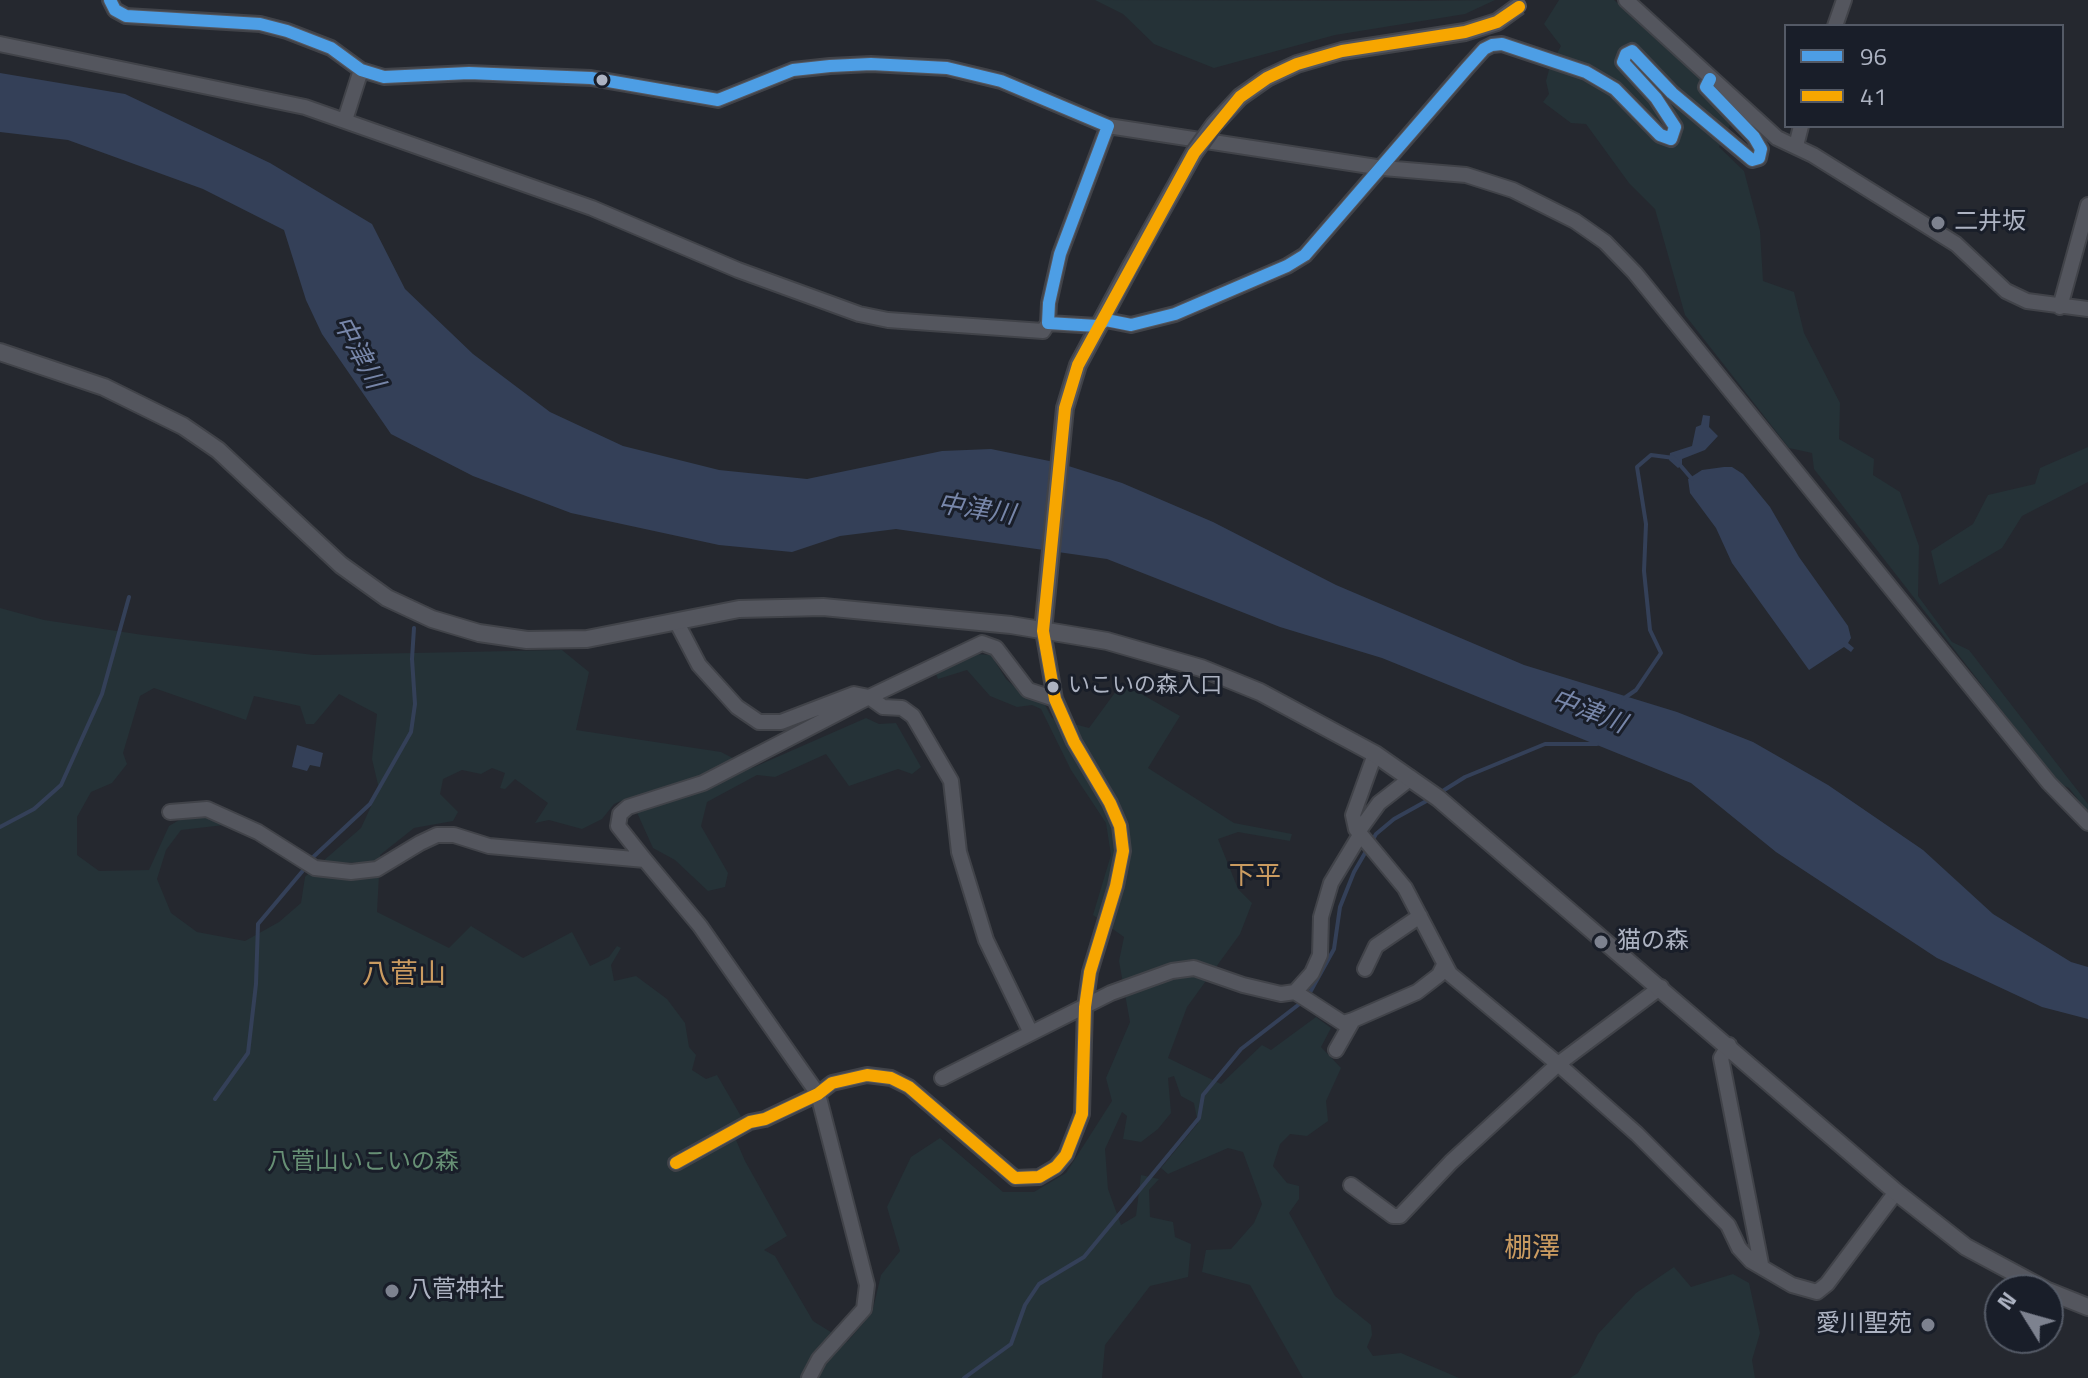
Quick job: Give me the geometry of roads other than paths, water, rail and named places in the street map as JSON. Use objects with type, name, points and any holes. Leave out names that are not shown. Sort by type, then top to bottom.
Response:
[{"type":"street","points":[[110,0],[115,10],[126,16],[260,24],[287,31],[331,48],[361,70],[404,79],[469,73],[591,78],[718,100],[793,70],[871,64],[933,67],[1001,81],[1108,126],[1383,168],[1456,174],[1496,184],[1547,205],[1605,242],[1635,273],[1765,429],[2049,783],[2088,823]]},
{"type":"street","points":[[1626,0],[1768,132],[1956,244],[2006,291],[2027,301],[2088,309]]},
{"type":"street","points":[[1836,24],[1844,0]]},
{"type":"street","points":[[676,1163],[750,1122],[765,1119],[849,1077],[891,1078],[927,1100],[1015,1178],[1039,1177],[1056,1167],[1066,1155],[1082,1114],[1085,1007],[1090,972],[1116,886],[1123,851],[1120,826],[1110,803],[1074,742],[1055,699],[1043,631],[1065,408],[1078,365],[1194,153],[1240,97],[1267,78],[1297,64],[1342,51],[1465,32],[1497,22],[1523,3]]},
{"type":"street","points":[[0,44],[305,107],[592,208],[738,270],[859,314],[888,320],[1043,331],[1048,323],[1060,254],[1108,126]]},
{"type":"street","points":[[1048,323],[1097,326],[1106,320],[1139,324],[1175,314],[1287,266],[1305,255],[1484,49],[1502,44],[1603,82],[1615,89],[1660,135],[1671,139],[1675,127],[1623,62],[1626,54],[1632,51],[1672,93],[1752,160],[1759,158],[1761,149],[1754,137],[1706,87],[1710,79]]},
{"type":"street","points":[[345,120],[361,70]]},
{"type":"street","points":[[1796,146],[1800,128]]},
{"type":"street","points":[[2060,307],[2088,205]]},
{"type":"street","points":[[0,352],[104,387],[183,426],[218,450],[341,565],[387,598],[432,619],[479,633],[527,640],[587,639],[739,609],[823,607],[1107,641],[1201,668],[1260,692],[1375,754],[1438,798],[1729,1045],[1896,1192],[1966,1247],[2017,1274]]},
{"type":"street","points":[[676,621],[699,665],[737,707],[759,722],[781,722],[854,694],[869,697],[883,707],[909,712],[951,781],[959,852],[986,940],[1030,1031]]},
{"type":"street","points":[[809,1378],[819,1359],[864,1309],[867,1285],[818,1094],[700,926],[618,826],[620,814],[628,807],[703,783],[869,697],[982,643],[996,648],[1028,690],[1055,699]]},
{"type":"street","points":[[1375,754],[1353,815],[1360,835],[1405,888],[1450,974],[1637,1134],[1728,1225],[1739,1248],[1751,1261],[1761,1264],[1792,1285],[1817,1292],[1827,1284],[1896,1192]]},
{"type":"street","points":[[1303,997],[1320,955],[1321,917],[1331,883],[1379,803],[1411,779]]},
{"type":"street","points":[[170,812],[207,809],[258,832],[315,868],[351,872],[377,869],[437,835],[454,835],[489,846],[645,860]]},
{"type":"street","points":[[1365,969],[1376,946],[1420,916]]},
{"type":"street","points":[[942,1078],[1030,1031],[1140,981],[1194,968],[1243,985],[1303,997],[1343,1023],[1417,992],[1439,975],[1444,965]]},
{"type":"street","points":[[1351,1185],[1395,1217],[1400,1216],[1451,1162],[1558,1064],[1661,987]]},
{"type":"street","points":[[1336,1050],[1353,1020]]},
{"type":"street","points":[[1729,1045],[1721,1058],[1761,1264]]},
{"type":"street","points":[[2064,1297],[2088,1307]]},
{"type":"water","name":"中津川","points":[[0,73],[125,94],[270,163],[372,224],[405,289],[473,354],[550,412],[623,446],[719,470],[807,479],[942,451],[991,449],[1059,463],[1122,483],[1213,522],[1336,585],[1524,665],[1677,712],[1753,742],[1828,785],[1923,850],[1993,914],[2071,962],[2088,967],[2088,1019],[2042,1007],[1937,958],[1776,852],[1691,783],[1382,658],[1280,627],[1107,559],[896,529],[840,536],[792,552],[719,545],[571,513],[473,476],[391,434],[322,334],[306,300],[284,230],[203,189],[68,140],[0,132]]},
{"type":"water","points":[[1703,415],[1710,416],[1709,427],[1718,436],[1705,450],[1682,459],[1682,465],[1678,468],[1669,460],[1670,453],[1692,446],[1696,427],[1701,425]]},
{"type":"water","points":[[1732,467],[1743,474],[1770,507],[1799,557],[1848,626],[1851,638],[1848,643],[1854,648],[1851,652],[1844,647],[1809,670],[1732,563],[1716,528],[1690,493],[1688,479],[1702,470]]},
{"type":"water","points":[[297,745],[323,753],[320,767],[310,765],[307,771],[292,767]]},
{"type":"waterway","name":"中津川","points":[[1623,699],[1636,690],[1661,653],[1650,630],[1644,571],[1646,524],[1637,467],[1651,455],[1674,458],[1692,479]]},
{"type":"waterway","points":[[0,827],[34,809],[61,785],[102,694],[129,597]]},
{"type":"waterway","points":[[311,859],[370,804],[411,732],[415,704],[412,659],[414,628]]},
{"type":"waterway","name":"中津川","points":[[1441,792],[1465,777],[1545,744],[1597,744]]},
{"type":"waterway","points":[[1308,996],[1334,949],[1340,907],[1354,872],[1376,834],[1394,819],[1430,799]]},
{"type":"waterway","points":[[215,1099],[248,1053],[256,984],[258,924],[306,867]]},
{"type":"waterway","points":[[964,1378],[1011,1344],[1025,1305],[1039,1284],[1084,1257],[1199,1118],[1203,1095],[1241,1049],[1302,1002]]},
{"type":"place","name":"二井坂","points":[[1938,223]]},
{"type":"place","name":"いこいの森入口","points":[[1053,687]]},
{"type":"place","name":"猫の森","points":[[1601,942]]},
{"type":"place","name":"八菅神社","points":[[392,1291]]},
{"type":"place","name":"愛川聖苑","points":[[1928,1325]]},
{"type":"district","name":"下平","points":[[1255,878]]},
{"type":"district","name":"八菅山","points":[[404,976]]},
{"type":"district","name":"棚澤","points":[[1532,1250]]},
{"type":"park label","name":"八菅山いこいの森","points":[[363,1163]]}]
